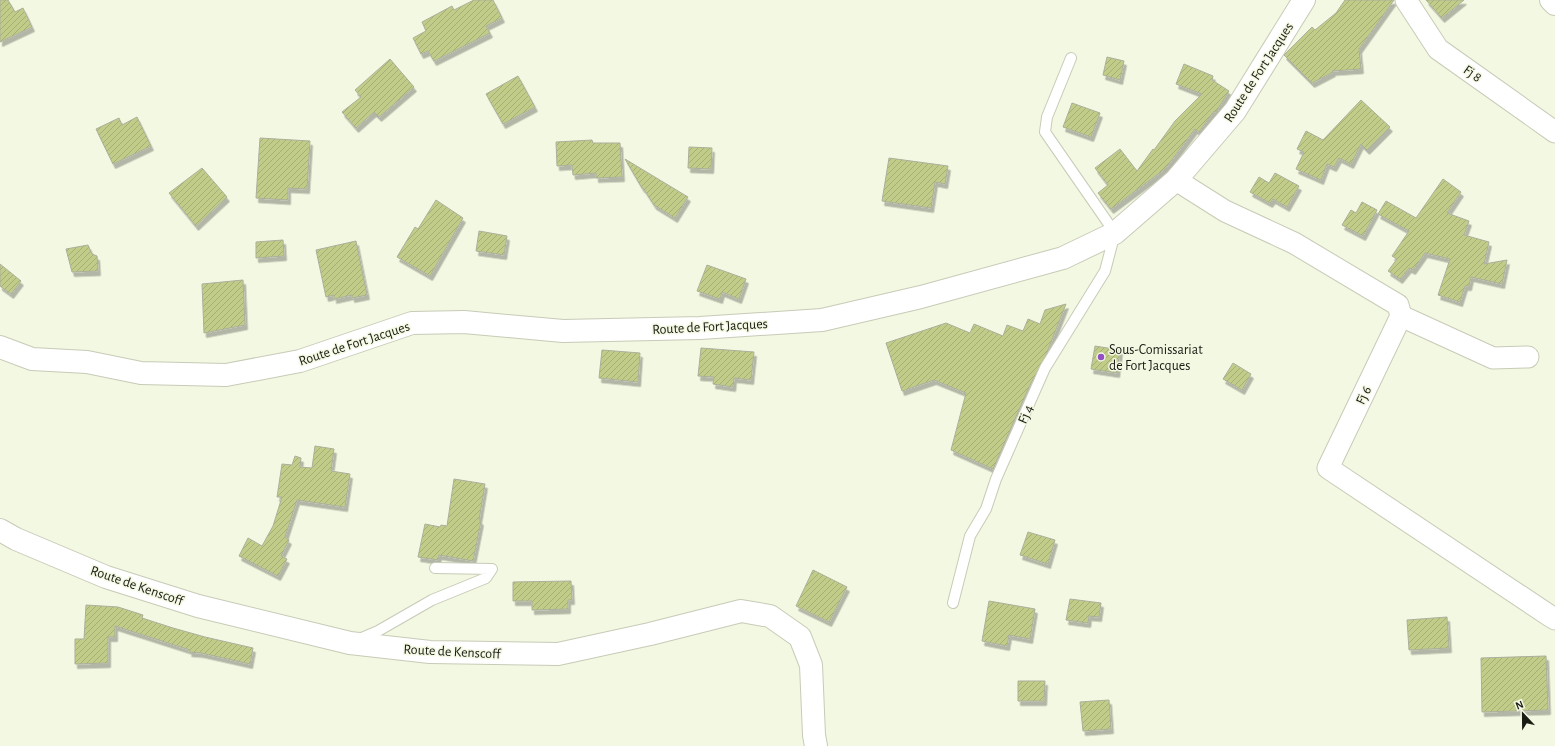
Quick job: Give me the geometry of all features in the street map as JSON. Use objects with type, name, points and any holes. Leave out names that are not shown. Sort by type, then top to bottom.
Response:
[{"type":"street","name":"Route de Fort Jacques","points":[[0,347],[32,359],[87,362],[140,373],[226,374],[300,361],[412,323],[464,322],[563,330],[700,328],[822,320],[921,297],[1063,258],[1115,233],[1176,180],[1235,111],[1304,0]]},
{"type":"street","name":"Fj 8","points":[[1406,0],[1438,49],[1555,132]]},
{"type":"street","points":[[1551,0],[1555,4]]},
{"type":"street","points":[[1176,180],[1225,211],[1294,242],[1398,306],[1401,316],[1493,358],[1528,358]]},
{"type":"street","name":"Fj 6","points":[[1401,316],[1328,468],[1543,612],[1555,618]]},
{"type":"street","name":"Route de Kenscoff","points":[[0,530],[16,539],[113,579],[198,606],[350,643],[430,652],[558,654],[650,634],[741,610],[770,616],[800,637],[811,666],[814,734],[816,746]]},
{"type":"lane","points":[[1071,58],[1047,117],[1045,132],[1115,233]]},
{"type":"lane","name":"Fj 4","points":[[953,603],[970,536],[986,510],[996,479],[1045,368],[1105,271],[1115,233]]},
{"type":"lane","points":[[350,643],[378,631],[432,600],[486,578],[492,569],[435,568]]},
{"type":"building","points":[[0,0],[8,0],[15,12],[23,8],[32,27],[0,42]]},
{"type":"building","points":[[474,0],[493,0],[502,18],[486,26],[490,33],[434,61],[428,51],[421,54],[413,38],[426,31],[422,22],[452,6],[454,10]]},
{"type":"building","points":[[1345,0],[1394,0],[1359,49],[1361,69],[1332,71],[1333,72],[1312,83],[1284,55],[1312,27],[1315,30],[1336,13]]},
{"type":"building","points":[[1426,0],[1464,0],[1442,18]]},
{"type":"building","points":[[1107,57],[1124,61],[1120,80],[1103,75]]},
{"type":"building","points":[[390,59],[414,87],[379,117],[374,112],[356,128],[342,112],[361,97],[355,90]]},
{"type":"building","points":[[1184,64],[1213,76],[1212,80],[1229,91],[1216,112],[1214,111],[1199,132],[1195,129],[1165,169],[1111,209],[1098,193],[1108,185],[1095,168],[1120,149],[1137,171],[1175,121],[1202,94],[1176,84]]},
{"type":"building","points":[[518,76],[535,107],[503,124],[486,94]]},
{"type":"building","points":[[1361,100],[1390,127],[1367,150],[1361,144],[1351,164],[1339,158],[1334,167],[1327,164],[1321,180],[1296,169],[1304,152],[1297,149],[1306,131],[1323,140]]},
{"type":"building","points":[[1072,103],[1100,113],[1091,137],[1063,127]]},
{"type":"building","points":[[137,117],[151,146],[113,164],[96,129],[119,118],[122,125]]},
{"type":"building","points":[[260,138],[310,141],[307,189],[288,188],[288,200],[256,198]]},
{"type":"building","points":[[592,140],[593,143],[620,143],[622,177],[596,178],[596,173],[573,175],[572,165],[557,166],[556,142]]},
{"type":"building","points":[[689,147],[712,148],[711,169],[688,168]]},
{"type":"building","points":[[889,158],[948,166],[945,184],[935,182],[931,208],[882,201]]},
{"type":"building","points":[[625,159],[688,197],[675,218],[654,205]]},
{"type":"building","points":[[202,168],[227,197],[196,226],[169,193]]},
{"type":"building","points":[[1275,173],[1299,186],[1287,207],[1273,199],[1270,203],[1250,192],[1259,177],[1269,183]]},
{"type":"building","points":[[1443,179],[1461,192],[1447,213],[1469,221],[1464,235],[1489,242],[1484,264],[1507,260],[1502,284],[1471,277],[1469,286],[1465,286],[1460,302],[1438,295],[1450,259],[1425,253],[1413,270],[1409,268],[1400,279],[1388,271],[1397,259],[1392,256],[1409,231],[1378,214],[1386,201],[1416,218]]},
{"type":"building","points":[[436,200],[463,218],[430,276],[397,257],[415,227],[418,229]]},
{"type":"building","points":[[1362,202],[1377,210],[1363,236],[1342,225],[1351,210],[1356,213]]},
{"type":"building","points":[[479,231],[507,236],[504,255],[476,251]]},
{"type":"building","points":[[283,240],[284,256],[256,258],[256,242]]},
{"type":"building","points":[[356,241],[367,295],[352,298],[352,295],[334,299],[334,295],[326,297],[316,250]]},
{"type":"building","points":[[88,245],[92,254],[97,256],[98,271],[72,272],[66,249]]},
{"type":"building","points":[[0,264],[21,281],[11,294],[0,286]]},
{"type":"building","points":[[707,265],[746,279],[739,299],[722,292],[720,299],[697,291]]},
{"type":"building","points":[[243,280],[245,325],[204,333],[202,284]]},
{"type":"building","points":[[1066,304],[1046,355],[1029,387],[993,469],[951,450],[966,393],[934,380],[902,391],[886,343],[946,323],[970,333],[974,324],[1003,336],[1007,325],[1023,331],[1028,319],[1040,324],[1045,310]]},
{"type":"building","points":[[1095,346],[1120,350],[1117,373],[1091,369]]},
{"type":"building","points":[[701,348],[754,352],[751,380],[734,378],[733,387],[713,384],[714,377],[698,376]]},
{"type":"building","points":[[602,350],[640,353],[638,382],[599,378]]},
{"type":"building","points":[[1233,363],[1251,374],[1242,390],[1223,379]]},
{"type":"building","points":[[315,446],[334,449],[331,471],[350,474],[345,507],[297,500],[285,537],[289,540],[281,556],[287,559],[278,576],[239,556],[248,538],[262,546],[273,526],[282,497],[277,497],[282,464],[292,465],[295,456],[301,458],[300,467],[312,468]]},
{"type":"building","points":[[454,479],[485,484],[479,520],[481,521],[473,561],[439,555],[438,560],[418,557],[425,524],[440,527],[441,525],[447,526]]},
{"type":"building","points":[[1028,532],[1055,540],[1048,564],[1020,555]]},
{"type":"building","points":[[813,570],[847,587],[829,622],[796,606]]},
{"type":"building","points":[[571,581],[572,600],[568,600],[568,609],[532,610],[532,601],[513,601],[513,582]]},
{"type":"building","points":[[1070,599],[1101,603],[1099,617],[1089,616],[1088,623],[1066,620]]},
{"type":"building","points":[[989,601],[1035,609],[1030,639],[1009,635],[1007,646],[982,641]]},
{"type":"building","points":[[86,605],[118,607],[143,615],[142,618],[173,628],[253,648],[250,664],[201,653],[189,652],[190,650],[115,626],[115,637],[108,637],[108,663],[75,664],[75,639],[84,639]]},
{"type":"building","points":[[1447,617],[1449,648],[1409,650],[1407,620]]},
{"type":"building","points":[[1546,656],[1548,710],[1482,712],[1481,658]]},
{"type":"building","points":[[1018,681],[1045,681],[1044,701],[1018,701]]},
{"type":"building","points":[[1109,700],[1111,729],[1083,731],[1080,702]]},
{"type":"place","name":"Sous-Comissariat de Fort Jacques","points":[[1101,357]]}]
